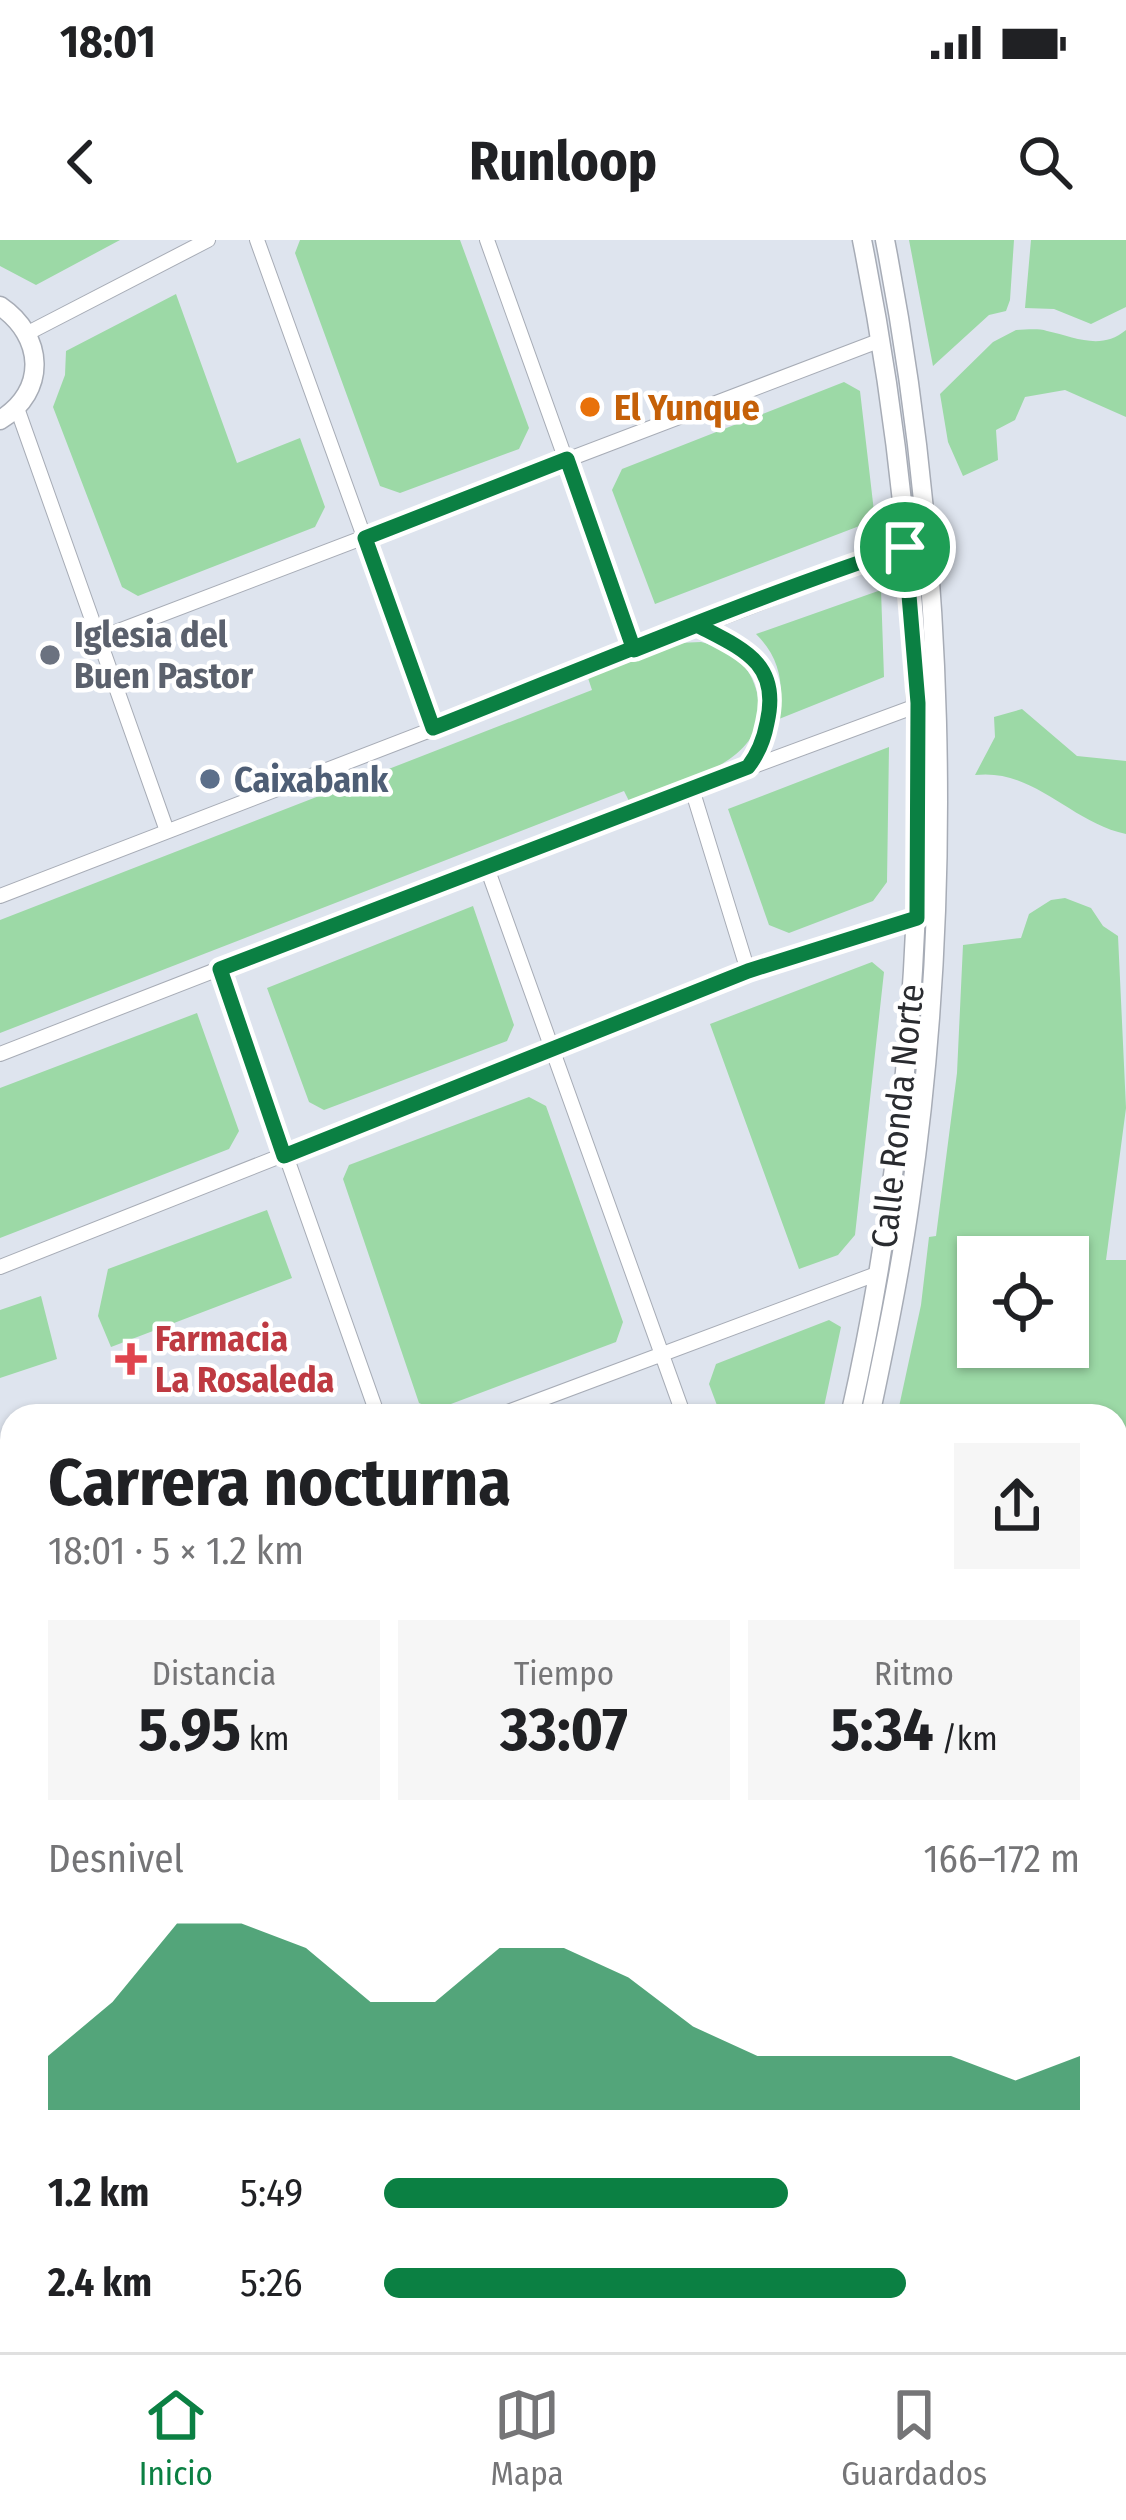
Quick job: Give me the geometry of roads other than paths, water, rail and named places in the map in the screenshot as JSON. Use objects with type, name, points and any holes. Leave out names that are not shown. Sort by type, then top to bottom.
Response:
[{"type":"street","points":[[28,333],[208,240]]},
{"type":"street","points":[[257,240],[433,728]]},
{"type":"street","points":[[487,240],[634,650]]},
{"type":"street","name":"Calle Ronda Norte","points":[[852,1404],[879,1273],[903,1108],[926,701],[881,340],[862,240]]},
{"type":"street","name":"Calle Ronda Norte","points":[[872,1404],[910,1202],[933,972],[924,512],[903,338],[885,240]]},
{"type":"street","points":[[0,305],[28,333],[35,358],[33,380],[17,408],[0,420]]},
{"type":"street","points":[[100,638],[881,340]]},
{"type":"street","points":[[17,408],[167,831]]},
{"type":"street","points":[[0,896],[905,547]]},
{"type":"street","points":[[697,625],[755,659],[768,678],[771,705],[765,733],[748,767]]},
{"type":"street","points":[[0,1054],[926,701]]},
{"type":"street","points":[[692,789],[748,971]]},
{"type":"street","points":[[486,865],[680,1404]]},
{"type":"street","points":[[0,1267],[748,971],[917,918]]},
{"type":"street","points":[[220,969],[374,1404]]},
{"type":"street","points":[[527,1404],[879,1273]]},
{"type":"place","name":"El Yunque","points":[[590,407]]},
{"type":"place","name":"Iglesia del Buen Pastor","points":[[50,655]]},
{"type":"place","name":"Caixabank","points":[[210,779]]},
{"type":"place","name":"Farmacia La Rosaleda","points":[[131,1359]]}]
